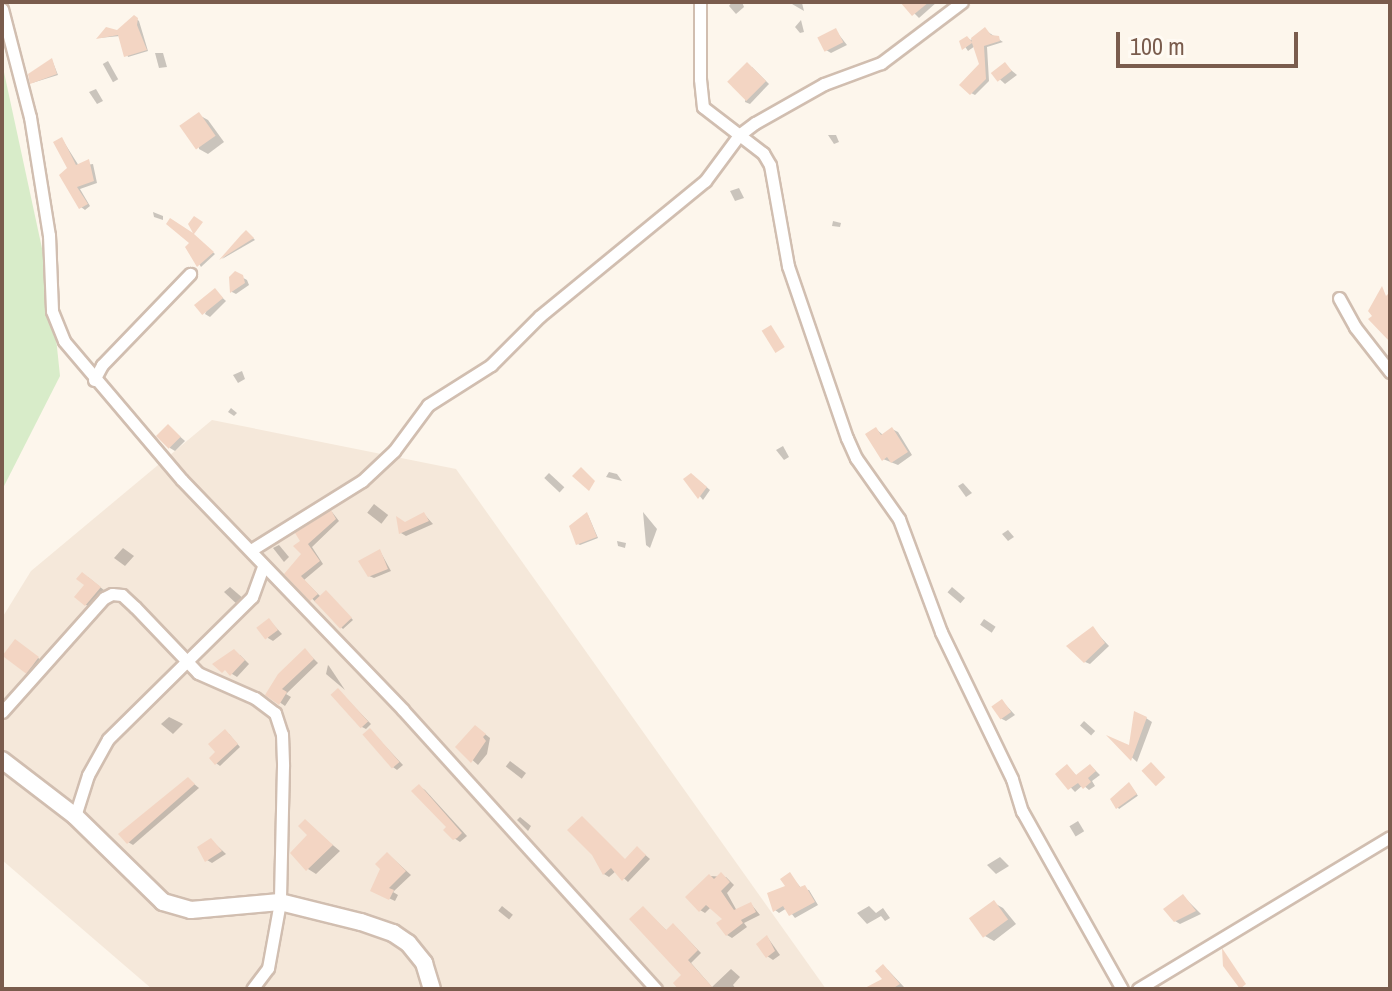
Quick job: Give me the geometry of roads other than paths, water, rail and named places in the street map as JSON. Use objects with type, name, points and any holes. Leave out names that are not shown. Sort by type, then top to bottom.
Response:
[{"type":"street","points":[[700,2],[703,107],[763,153],[770,165],[788,266],[847,438],[856,458],[899,519],[941,632],[1012,779],[1022,811],[1122,989]]},
{"type":"street","points":[[251,550],[362,481],[394,451],[428,405],[491,365],[540,316],[705,181],[727,156],[739,135],[770,112],[800,96],[881,63],[962,2]]},
{"type":"street","points":[[2,9],[35,147],[49,235],[52,311],[64,341],[182,480],[525,841],[656,989]]},
{"type":"street","points":[[94,380],[102,365],[190,274]]},
{"type":"street","points":[[1339,298],[1355,327],[1390,372]]},
{"type":"street","points":[[75,816],[88,775],[108,739],[252,597],[260,584],[263,566]]},
{"type":"street","points":[[2,712],[96,606],[112,594],[122,595],[167,636],[186,661],[207,679],[255,698],[275,713],[279,722],[283,766],[280,902],[268,968],[252,989]]},
{"type":"street","points":[[2,760],[75,816],[123,861],[153,895],[177,908],[280,902],[393,933],[424,963],[432,989]]},
{"type":"street","points":[[1138,989],[1390,837]]}]
